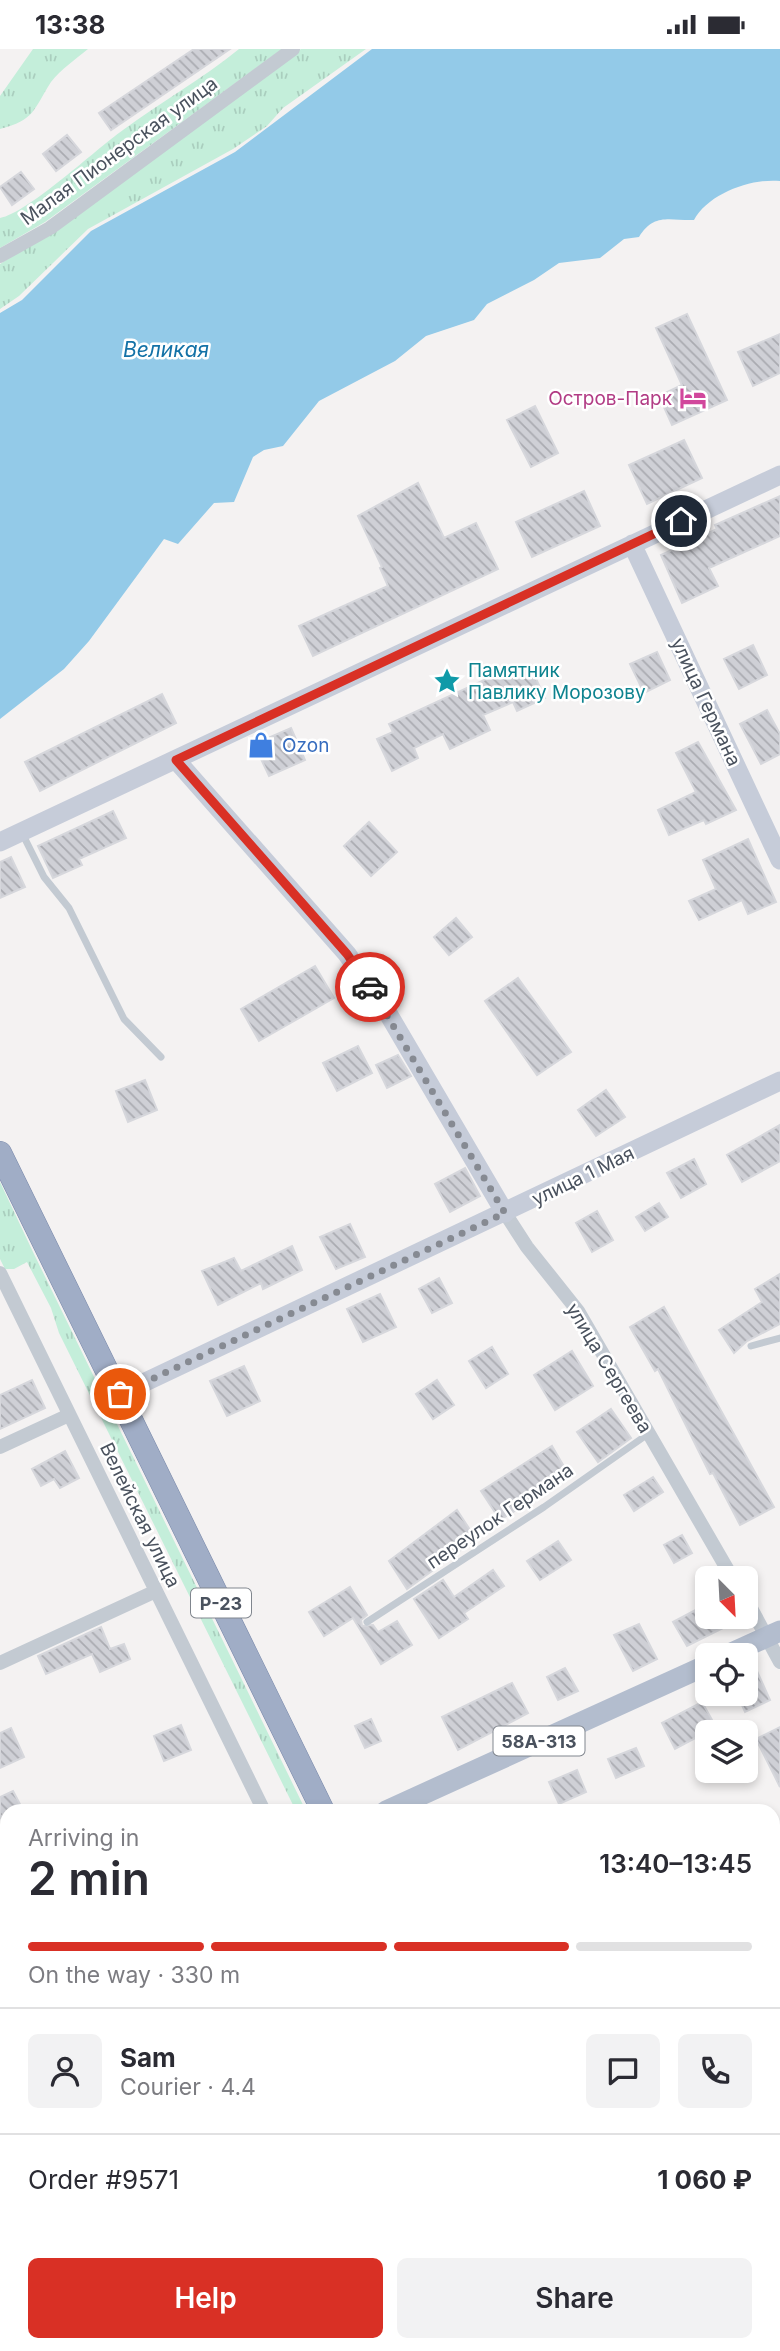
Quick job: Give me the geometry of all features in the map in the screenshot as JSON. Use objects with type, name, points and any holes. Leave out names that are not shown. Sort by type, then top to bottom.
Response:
[{"type":"highway","name":"Р-23","points":[[0,1153],[320,1804]]},
{"type":"main road","points":[[0,842],[780,475]]},
{"type":"main road","name":"улица Германа","points":[[632,544],[780,860]]},
{"type":"main road","name":"улица Сергеева","points":[[176,760],[347,954],[386,1010],[505,1213]]},
{"type":"main road","name":"улица 1 Мая","points":[[120,1394],[780,1081]]},
{"type":"main road","points":[[754,1643],[774,1634]]},
{"type":"main road","name":"58А-313","points":[[409,1804],[695,1671]]},
{"type":"street","name":"Малая Пионерская улица","points":[[0,256],[50,228],[292,49]]},
{"type":"street","name":"улица Сергеева","points":[[505,1213],[527,1247],[578,1311],[726,1566]]},
{"type":"street","name":"Велейская улица","points":[[0,1273],[261,1804]]},
{"type":"street","points":[[0,1447],[69,1415]]},
{"type":"street","points":[[0,1663],[156,1591]]},
{"type":"street","points":[[758,1614],[774,1634],[780,1662]]},
{"type":"lane","points":[[22,832],[44,877],[69,908],[124,1020],[161,1057]]},
{"type":"lane","points":[[751,1346],[780,1338]]},
{"type":"lane","name":"переулок Германа","points":[[367,1622],[544,1507],[649,1433]]},
{"type":"green space","points":[[33,49],[88,49],[55,77],[27,118],[0,129],[0,96]]},
{"type":"green space","points":[[239,49],[282,49],[45,222],[0,248],[0,218],[12,214],[44,193],[123,130]]},
{"type":"green space","points":[[301,49],[366,49],[283,108],[267,126],[233,149],[88,229],[19,296],[0,309],[0,264],[77,215]]},
{"type":"green space","points":[[0,1182],[303,1804],[293,1804],[59,1333],[51,1308],[27,1262],[14,1269],[5,1269],[0,1259]]},
{"type":"water","name":"Великая","points":[[372,49],[780,49],[780,181],[756,182],[731,190],[709,203],[694,220],[657,221],[639,237],[624,239],[600,258],[559,263],[534,280],[487,304],[474,320],[426,336],[395,361],[319,401],[283,446],[264,450],[253,457],[234,502],[214,503],[178,544],[164,539],[89,641],[64,669],[0,719],[0,313],[22,300],[91,231],[235,152]]},
{"type":"building","points":[[194,49],[230,49],[111,130],[99,113]]},
{"type":"building","points":[[67,135],[81,152],[56,171],[43,154]]},
{"type":"building","points":[[21,172],[34,189],[12,205],[0,187]]},
{"type":"building","points":[[687,314],[727,400],[672,425],[659,396],[682,385],[656,328]]},
{"type":"building","points":[[780,334],[780,373],[753,386],[738,352]]},
{"type":"building","points":[[535,406],[558,453],[531,467],[507,420]]},
{"type":"building","points":[[684,440],[702,478],[647,504],[629,465]]},
{"type":"building","points":[[418,483],[444,538],[476,523],[498,569],[313,656],[299,626],[388,586],[358,516]]},
{"type":"building","points":[[584,491],[600,526],[532,557],[516,522]]},
{"type":"building","points":[[780,496],[780,536],[709,568],[718,586],[682,603],[661,555],[717,529],[715,525]]},
{"type":"building","points":[[753,645],[767,675],[739,689],[724,659]]},
{"type":"building","points":[[657,652],[670,680],[644,693],[630,664]]},
{"type":"building","points":[[530,666],[545,698],[517,711],[513,702],[483,715],[490,730],[450,749],[443,734],[414,748],[418,758],[392,771],[377,739],[393,732],[389,724],[510,668],[513,674]]},
{"type":"building","points":[[162,694],[176,723],[40,791],[25,762]]},
{"type":"building","points":[[767,710],[780,734],[780,754],[761,764],[740,724]]},
{"type":"building","points":[[291,728],[305,760],[269,776],[254,744]]},
{"type":"building","points":[[698,742],[736,810],[706,824],[704,820],[669,835],[658,810],[696,792],[676,753]]},
{"type":"building","points":[[113,811],[126,838],[79,859],[82,865],[53,878],[38,846]]},
{"type":"building","points":[[369,822],[397,852],[371,876],[344,846]]},
{"type":"building","points":[[748,839],[776,902],[748,914],[742,900],[699,920],[689,901],[716,889],[703,860]]},
{"type":"building","points":[[11,857],[25,887],[0,898],[0,862]]},
{"type":"building","points":[[456,918],[472,937],[449,955],[434,937]]},
{"type":"building","points":[[315,966],[334,998],[259,1041],[241,1009]]},
{"type":"building","points":[[518,978],[571,1052],[537,1075],[485,1001]]},
{"type":"building","points":[[358,1046],[372,1073],[337,1091],[323,1063]]},
{"type":"building","points":[[398,1055],[411,1076],[387,1088],[376,1065]]},
{"type":"building","points":[[145,1080],[157,1110],[128,1122],[116,1091]]},
{"type":"building","points":[[606,1090],[625,1117],[596,1136],[578,1110]]},
{"type":"building","points":[[780,1125],[780,1161],[742,1182],[727,1155]]},
{"type":"building","points":[[694,1159],[706,1184],[681,1198],[667,1173]]},
{"type":"building","points":[[465,1168],[480,1196],[450,1212],[435,1184]]},
{"type":"building","points":[[659,1203],[668,1217],[645,1231],[636,1217]]},
{"type":"building","points":[[597,1211],[613,1240],[592,1252],[576,1223]]},
{"type":"building","points":[[350,1224],[365,1257],[336,1269],[320,1237]]},
{"type":"building","points":[[292,1246],[302,1270],[263,1289],[261,1283],[218,1305],[202,1271],[234,1258],[241,1271]]},
{"type":"building","points":[[780,1274],[780,1324],[747,1341],[734,1353],[719,1330],[762,1302],[755,1289]]},
{"type":"building","points":[[439,1278],[452,1303],[432,1313],[419,1289]]},
{"type":"building","points":[[380,1294],[396,1327],[363,1342],[347,1309]]},
{"type":"building","points":[[664,1307],[774,1507],[740,1525],[713,1473],[710,1474],[658,1369],[655,1371],[630,1327]]},
{"type":"building","points":[[492,1347],[508,1374],[486,1388],[469,1361]]},
{"type":"building","points":[[572,1351],[593,1386],[555,1410],[534,1375]]},
{"type":"building","points":[[244,1366],[260,1401],[227,1416],[210,1381]]},
{"type":"building","points":[[32,1380],[45,1408],[0,1429],[0,1395]]},
{"type":"building","points":[[437,1380],[454,1405],[433,1419],[416,1394]]},
{"type":"building","points":[[611,1409],[631,1438],[598,1462],[577,1432]]},
{"type":"building","points":[[552,1446],[570,1477],[500,1520],[481,1491]]},
{"type":"building","points":[[65,1451],[79,1478],[60,1488],[54,1479],[41,1486],[32,1469]]},
{"type":"building","points":[[653,1477],[663,1492],[634,1511],[624,1495]]},
{"type":"building","points":[[457,1510],[476,1539],[407,1589],[389,1561]]},
{"type":"building","points":[[682,1535],[692,1553],[674,1563],[664,1545]]},
{"type":"building","points":[[558,1541],[571,1560],[540,1580],[527,1561]]},
{"type":"building","points":[[493,1570],[504,1586],[464,1613],[468,1619],[439,1638],[414,1599],[443,1580],[454,1597]]},
{"type":"building","points":[[350,1587],[367,1615],[361,1620],[362,1626],[373,1625],[378,1632],[397,1621],[412,1645],[381,1664],[353,1618],[324,1636],[309,1612]]},
{"type":"building","points":[[695,1610],[695,1629],[721,1629],[687,1646],[673,1622]]},
{"type":"building","points":[[639,1624],[657,1659],[633,1671],[614,1635]]},
{"type":"building","points":[[101,1627],[110,1649],[124,1644],[130,1659],[100,1672],[92,1654],[46,1674],[38,1656]]},
{"type":"building","points":[[565,1668],[578,1691],[558,1700],[547,1677]]},
{"type":"building","points":[[758,1673],[770,1700],[758,1706]]},
{"type":"building","points":[[512,1683],[528,1713],[458,1750],[442,1717]]},
{"type":"building","points":[[695,1706],[704,1706],[712,1720],[695,1720],[695,1738],[675,1749],[662,1723]]},
{"type":"building","points":[[742,1706],[758,1706],[745,1712]]},
{"type":"building","points":[[371,1719],[381,1741],[365,1748],[355,1726]]},
{"type":"building","points":[[181,1725],[191,1750],[164,1761],[154,1736]]},
{"type":"building","points":[[780,1727],[780,1787],[758,1743],[758,1738]]},
{"type":"building","points":[[11,1728],[24,1757],[0,1768],[0,1733]]},
{"type":"building","points":[[636,1748],[644,1766],[616,1778],[608,1759]]},
{"type":"building","points":[[577,1770],[586,1792],[559,1804],[549,1782]]},
{"type":"building","points":[[13,1791],[20,1804],[0,1804],[0,1797]]},
{"type":"way so far","points":[[120,1394],[505,1213],[370,987]]},
{"type":"place","name":"Остров-Парк","points":[[693,398]]},
{"type":"place","name":"Памятник Павлику Морозову","points":[[447,681]]},
{"type":"place","name":"Ozon","points":[[261,745]]},
{"type":"route","points":[[370,987],[347,954],[176,760],[681,521]]}]
